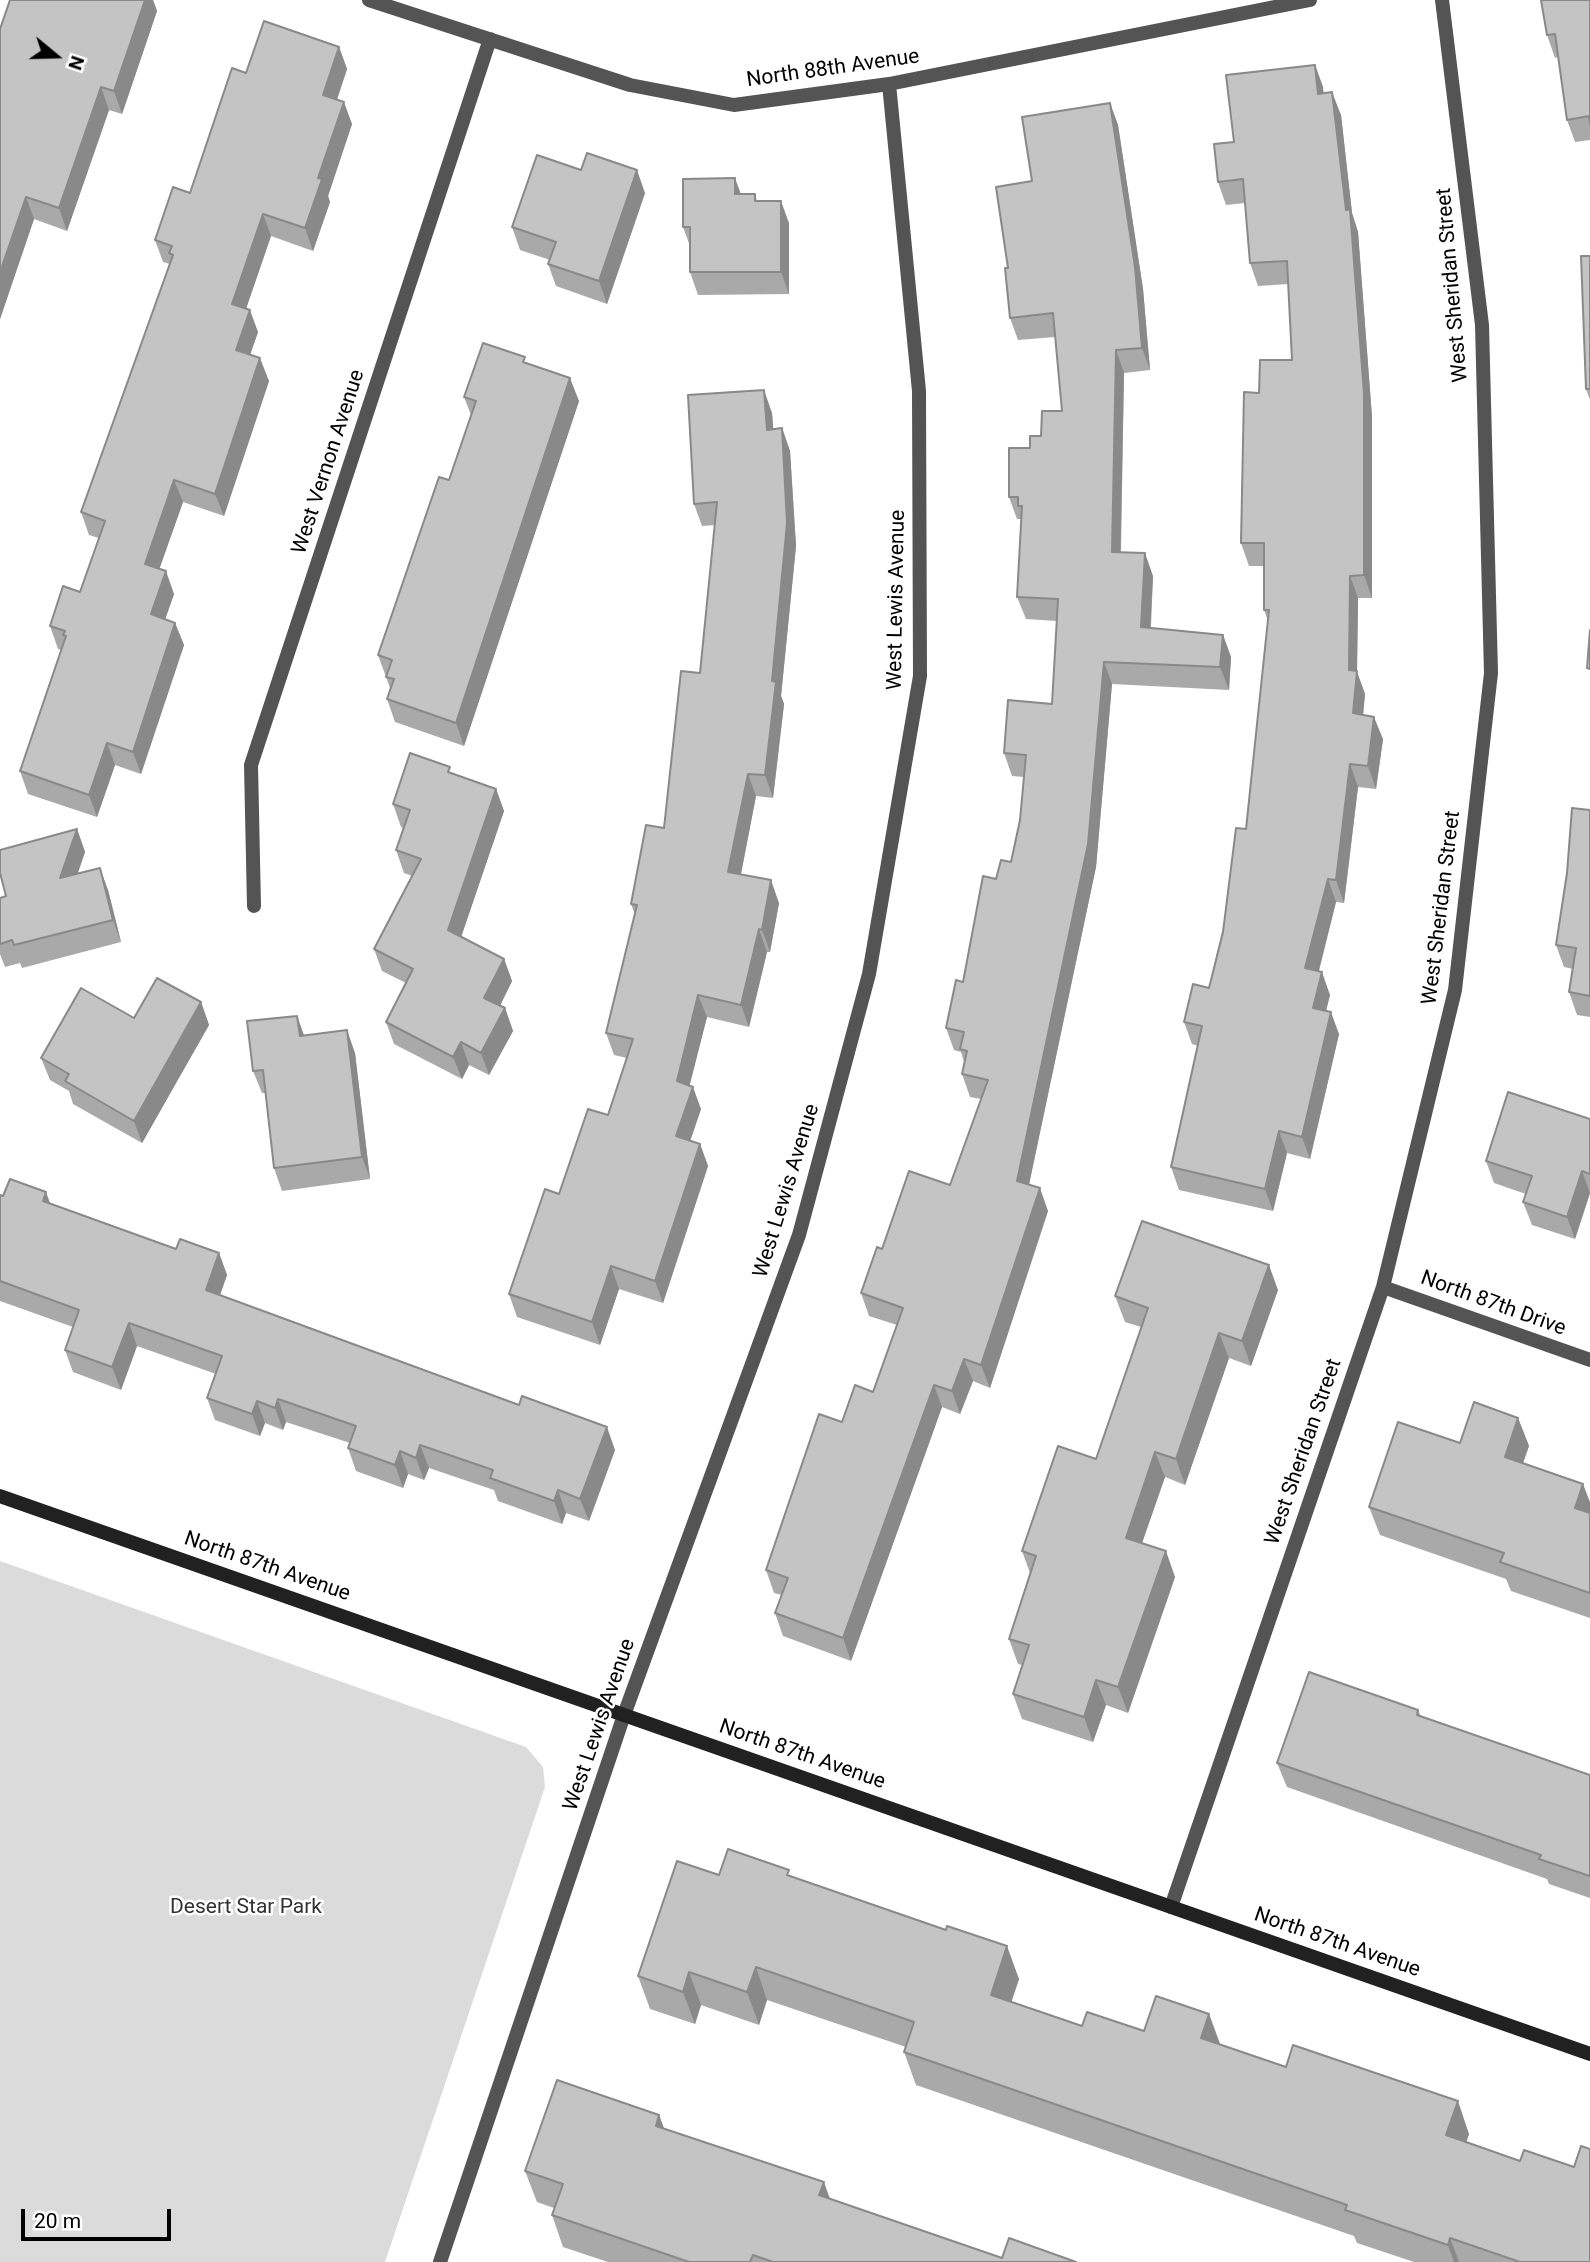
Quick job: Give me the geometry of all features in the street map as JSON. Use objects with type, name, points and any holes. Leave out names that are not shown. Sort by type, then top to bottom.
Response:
[{"type":"street","name":"North 88th Avenue","points":[[369,0],[630,85],[734,105],[889,84],[1310,0]]},
{"type":"street","name":"West Sheridan Street","points":[[1171,1907],[1383,1287],[1455,990],[1491,673],[1482,325],[1441,0]]},
{"type":"street","name":"West Vernon Avenue","points":[[254,906],[251,765],[490,39]]},
{"type":"street","name":"West Lewis Avenue","points":[[440,2262],[624,1715],[799,1235],[869,974],[920,676],[919,391],[889,84]]},
{"type":"street","name":"North 87th Drive","points":[[1383,1287],[1590,1360]]},
{"type":"street","name":"North 87th Avenue","points":[[0,1496],[1590,2054]]},
{"type":"green space","name":"Desert Star Park","points":[[0,1561],[526,1747],[543,1767],[545,1787],[385,2262],[0,2262]]},
{"type":"building","points":[[10,0],[145,0],[114,91],[101,87],[59,208],[26,197],[0,272],[0,29]]},
{"type":"building","points":[[1541,0],[1590,0],[1590,124],[1589,116],[1567,120],[1555,34],[1547,35]]},
{"type":"building","points":[[264,21],[339,47],[323,95],[344,102],[318,178],[322,179],[305,228],[263,214],[232,304],[250,310],[236,350],[260,358],[215,494],[174,480],[145,564],[166,571],[151,614],[175,623],[133,752],[107,743],[89,795],[20,771],[66,636],[63,635],[65,631],[50,626],[63,586],[80,592],[105,521],[81,512],[173,255],[169,253],[172,246],[155,240],[173,187],[190,193],[232,68],[246,73]]},
{"type":"building","points":[[1315,65],[1318,94],[1332,92],[1346,210],[1350,209],[1364,394],[1364,575],[1350,576],[1349,670],[1357,671],[1353,713],[1374,717],[1368,766],[1350,764],[1336,880],[1328,879],[1305,968],[1322,972],[1313,1008],[1331,1012],[1302,1137],[1279,1131],[1265,1189],[1171,1167],[1202,1026],[1184,1022],[1193,984],[1209,988],[1223,932],[1236,828],[1246,829],[1269,610],[1264,610],[1264,543],[1241,543],[1244,392],[1259,393],[1260,360],[1292,360],[1287,261],[1250,263],[1243,179],[1218,182],[1214,144],[1234,142],[1226,75]]},
{"type":"building","points":[[1110,103],[1135,267],[1142,348],[1116,350],[1112,552],[1145,553],[1141,627],[1223,635],[1220,667],[1104,662],[1088,844],[1017,1181],[1040,1188],[981,1365],[964,1359],[952,1391],[934,1385],[843,1638],[775,1613],[788,1578],[766,1570],[819,1414],[842,1422],[855,1385],[873,1392],[903,1308],[861,1293],[877,1247],[882,1249],[909,1171],[950,1185],[988,1080],[962,1074],[967,1051],[960,1049],[964,1032],[946,1028],[956,980],[963,982],[983,876],[996,879],[1001,860],[1011,862],[1020,820],[1026,755],[1004,753],[1008,700],[1052,704],[1058,599],[1017,597],[1022,506],[1018,506],[1018,497],[1009,497],[1009,448],[1030,448],[1030,436],[1041,436],[1042,411],[1062,411],[1053,313],[1010,318],[1005,268],[1008,268],[996,187],[1032,181],[1022,117]]},
{"type":"building","points":[[587,153],[637,170],[599,281],[548,264],[556,242],[512,227],[537,155],[581,170]]},
{"type":"building","points":[[735,178],[735,194],[755,194],[755,201],[781,201],[781,272],[690,272],[690,227],[683,227],[683,179]]},
{"type":"building","points":[[1581,256],[1590,256],[1590,389],[1586,389]]},
{"type":"building","points":[[483,343],[525,357],[523,362],[570,378],[456,723],[387,699],[394,679],[386,677],[392,660],[378,655],[439,477],[449,480],[476,401],[464,397]]},
{"type":"building","points":[[764,390],[767,430],[782,428],[787,523],[772,681],[776,682],[765,775],[748,774],[728,872],[771,880],[762,930],[759,929],[741,1005],[698,995],[677,1081],[693,1087],[676,1136],[700,1144],[655,1281],[611,1266],[592,1322],[509,1294],[545,1189],[559,1194],[588,1109],[608,1115],[633,1039],[606,1033],[637,905],[631,904],[646,825],[664,828],[681,671],[700,673],[717,502],[694,504],[688,395]]},
{"type":"building","points":[[1590,630],[1590,669],[1587,668]]},
{"type":"building","points":[[410,753],[450,767],[448,772],[496,789],[448,930],[504,959],[484,998],[505,1008],[481,1053],[461,1042],[453,1057],[386,1022],[413,969],[374,949],[421,859],[396,850],[410,810],[393,804]]},
{"type":"building","points":[[1572,808],[1590,810],[1590,996],[1569,992],[1576,948],[1556,945],[1567,873]]},
{"type":"building","points":[[77,829],[60,878],[100,868],[113,920],[14,945],[12,940],[0,944],[0,898],[6,896],[0,873],[0,850]]},
{"type":"building","points":[[157,978],[201,1002],[134,1121],[65,1081],[69,1074],[41,1058],[81,988],[134,1018]]},
{"type":"building","points":[[297,1016],[300,1036],[347,1030],[362,1157],[274,1168],[263,1070],[253,1071],[247,1021]]},
{"type":"building","points":[[1508,1092],[1590,1119],[1590,1174],[1582,1171],[1567,1217],[1523,1202],[1532,1176],[1486,1161]]},
{"type":"building","points":[[10,1179],[46,1192],[43,1201],[176,1249],[180,1239],[219,1253],[206,1290],[519,1405],[522,1396],[607,1427],[580,1499],[558,1490],[554,1501],[490,1478],[493,1470],[420,1445],[416,1458],[400,1451],[395,1465],[348,1448],[356,1426],[278,1399],[275,1408],[257,1401],[252,1414],[207,1398],[222,1356],[129,1323],[112,1367],[65,1350],[79,1310],[0,1281],[0,1195],[3,1196]]},
{"type":"building","points":[[1142,1221],[1269,1265],[1242,1341],[1219,1333],[1176,1459],[1155,1452],[1126,1538],[1166,1551],[1118,1687],[1096,1680],[1084,1717],[1013,1694],[1029,1645],[1009,1639],[1036,1556],[1022,1551],[1058,1446],[1096,1459],[1148,1308],[1115,1296]]},
{"type":"building","points":[[1474,1402],[1518,1418],[1505,1457],[1583,1484],[1575,1508],[1590,1513],[1590,1593],[1500,1562],[1504,1553],[1369,1507],[1398,1422],[1460,1443]]},
{"type":"building","points":[[1309,1672],[1418,1710],[1417,1715],[1590,1775],[1590,1876],[1539,1859],[1541,1855],[1277,1763]]},
{"type":"building","points":[[728,1849],[789,1870],[787,1875],[946,1930],[947,1926],[1007,1946],[991,1995],[1082,2026],[1087,2012],[1144,2031],[1156,1996],[1209,2014],[1201,2038],[1286,2067],[1293,2045],[1458,2101],[1446,2135],[1520,2161],[1524,2150],[1574,2167],[1581,2146],[1590,2149],[1590,2262],[1520,2262],[1450,2238],[1448,2245],[1345,2210],[1347,2205],[904,2052],[914,2022],[756,1967],[747,1992],[689,1972],[683,1992],[638,1976],[677,1861],[719,1875]]},
{"type":"building","points":[[557,2080],[659,2115],[656,2126],[824,2182],[819,2195],[1002,2258],[1009,2238],[1076,2262],[773,2262],[753,2255],[750,2262],[689,2262],[552,2215],[563,2184],[525,2171]]}]
